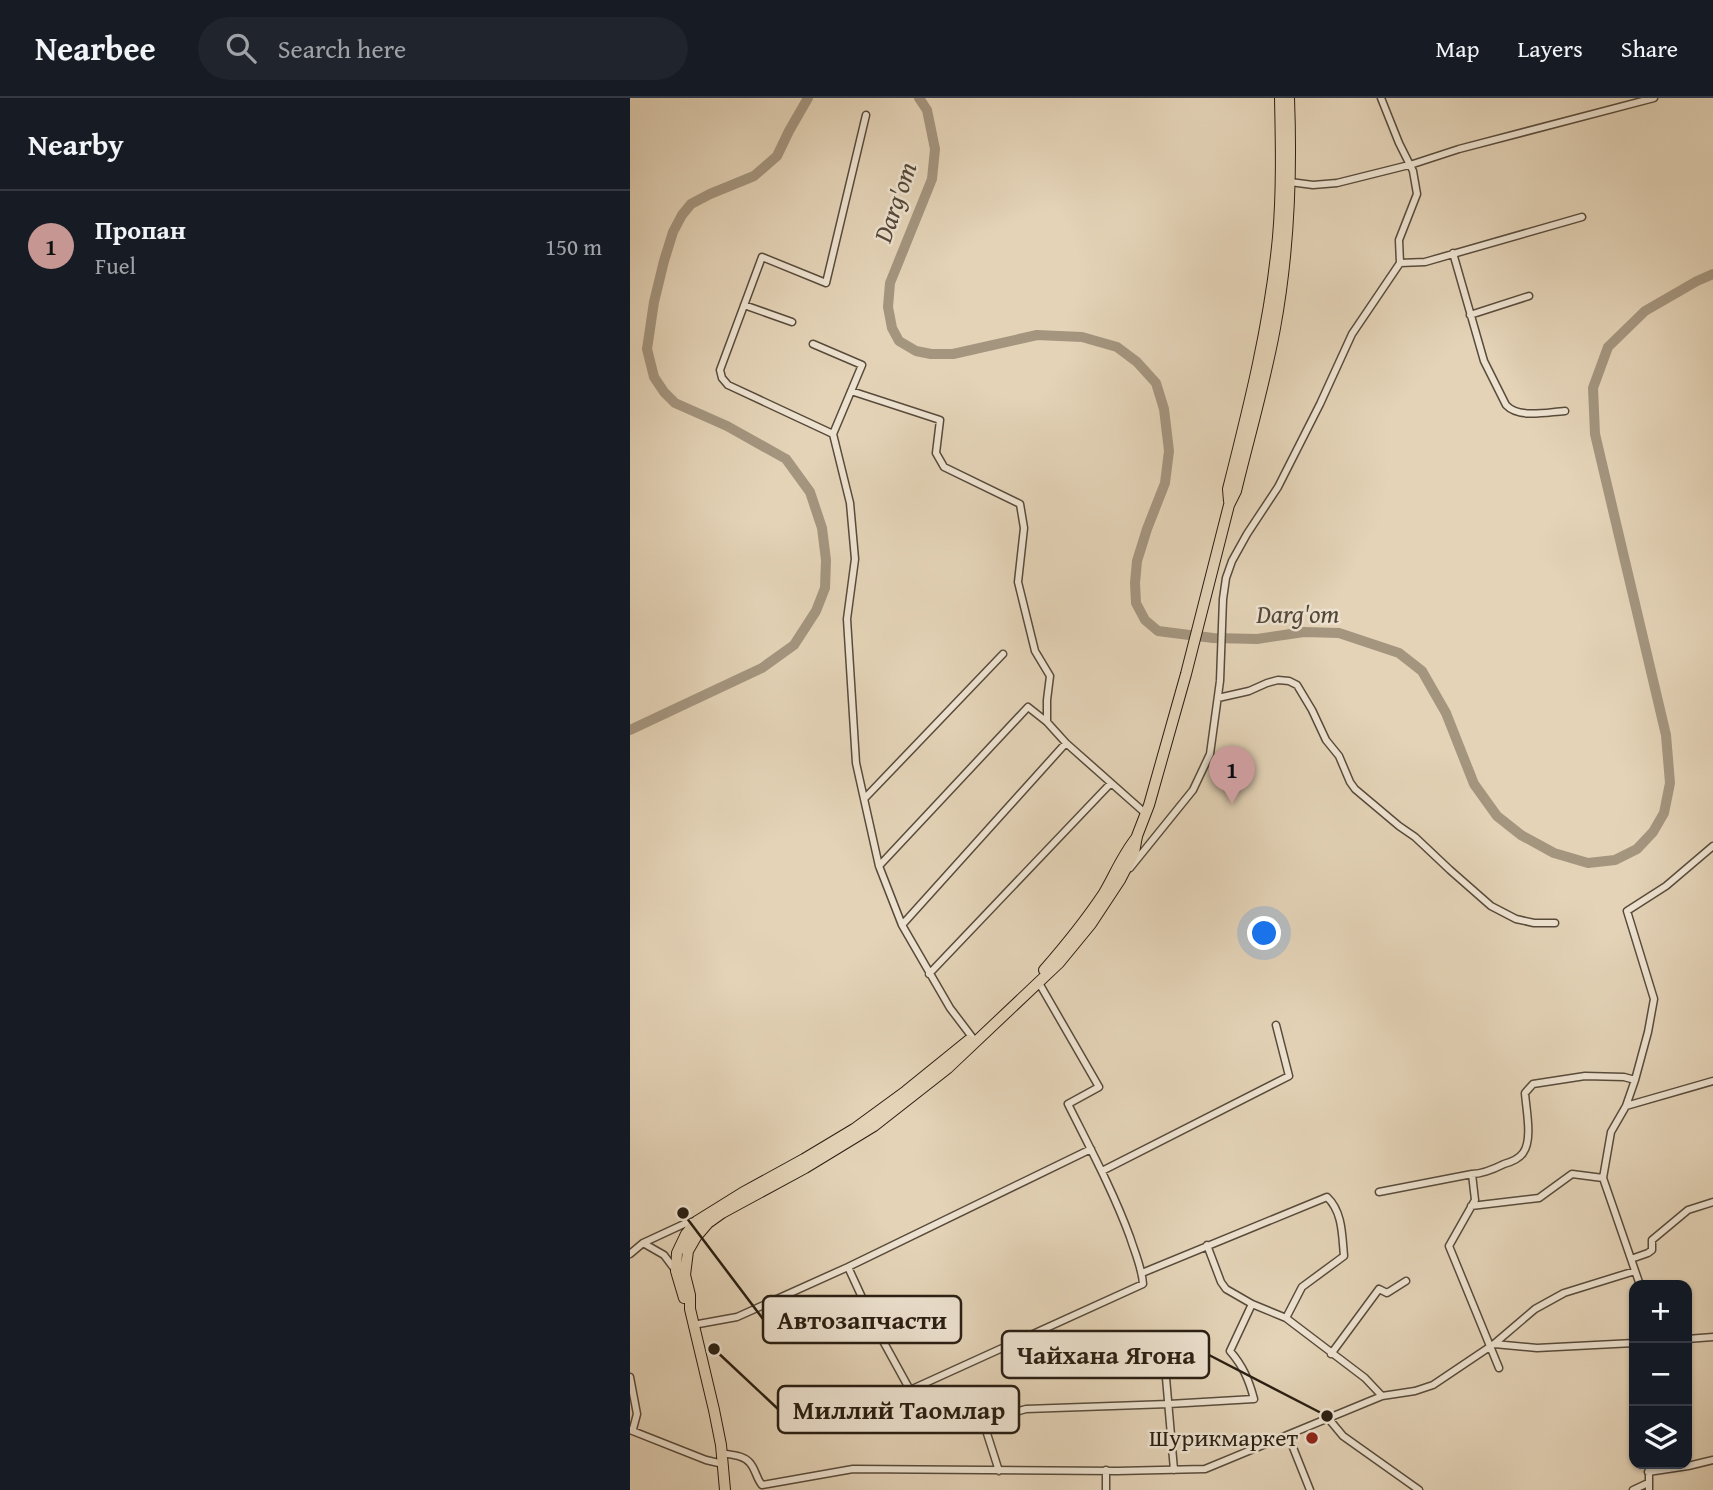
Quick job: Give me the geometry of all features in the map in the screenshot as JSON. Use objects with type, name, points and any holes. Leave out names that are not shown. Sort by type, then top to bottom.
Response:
[{"type":"main road","points":[[1229,505],[1228,489],[1254,384],[1273,283],[1282,172],[1280,98]]},
{"type":"main road","points":[[690,1309],[676,1271],[677,1254],[697,1221],[804,1159],[856,1132],[874,1126],[948,1068],[1059,963],[1091,924],[1134,853],[1186,674],[1229,505],[1236,491],[1275,328],[1285,260],[1290,182],[1289,98]]},
{"type":"main road","points":[[725,1490],[714,1410],[693,1325],[685,1275],[688,1251],[696,1237],[708,1223],[722,1213],[805,1168],[856,1132],[972,1037],[1034,982],[1097,903],[1137,836]]},
{"type":"street","points":[[1120,880],[1193,790],[1210,754],[1220,681],[1226,578],[1239,548],[1278,487],[1352,334],[1400,263],[1399,240],[1416,194],[1413,171],[1381,98]]},
{"type":"street","points":[[1290,182],[1313,186],[1337,183],[1654,98]]},
{"type":"street","points":[[832,434],[728,385],[720,370],[762,257],[826,283],[866,115]]},
{"type":"street","points":[[1400,263],[1424,262],[1582,217]]},
{"type":"street","points":[[1453,253],[1484,361],[1506,405],[1511,410],[1530,414],[1565,411]]},
{"type":"street","points":[[1470,315],[1529,296]]},
{"type":"street","points":[[744,304],[792,321]]},
{"type":"street","points":[[813,344],[862,365],[832,434],[850,503],[855,559],[847,619],[856,763],[879,866],[902,925],[950,1008],[972,1037]]},
{"type":"street","points":[[851,391],[940,420],[936,453],[944,467],[1020,503],[1024,528],[1018,582],[1035,651],[1050,677],[1047,722]]},
{"type":"street","points":[[864,799],[1003,654]]},
{"type":"street","points":[[1218,698],[1249,691],[1278,680],[1297,685],[1355,789],[1415,836],[1491,906],[1516,919],[1534,923],[1555,923]]},
{"type":"street","points":[[879,866],[1028,707],[1145,813]]},
{"type":"street","points":[[902,925],[1066,743]]},
{"type":"street","points":[[929,974],[1111,783]]},
{"type":"street","points":[[1638,1280],[1603,1178],[1611,1132],[1626,1106],[1635,1080],[1654,999],[1627,911],[1666,886],[1713,846]]},
{"type":"street","points":[[848,1267],[909,1390],[1143,1284],[1142,1273],[1121,1214],[1068,1104],[1099,1087],[1039,983]]},
{"type":"street","points":[[1102,1171],[1289,1076],[1276,1026]]},
{"type":"street","points":[[1379,1192],[1477,1174],[1522,1155],[1528,1143],[1524,1093],[1533,1084],[1585,1076],[1624,1077],[1635,1080]]},
{"type":"street","points":[[1626,1106],[1713,1082]]},
{"type":"street","points":[[693,1325],[737,1317],[848,1267],[1091,1149]]},
{"type":"street","points":[[1472,1174],[1475,1199],[1449,1246],[1492,1344],[1499,1368]]},
{"type":"street","points":[[1470,1206],[1539,1198],[1572,1174],[1603,1178]]},
{"type":"street","points":[[1142,1273],[1328,1197],[1333,1202],[1340,1220],[1344,1256],[1302,1287],[1286,1318]]},
{"type":"street","points":[[1631,1259],[1648,1254],[1652,1250],[1652,1240],[1688,1210],[1713,1202]]},
{"type":"street","points":[[630,1254],[643,1243],[684,1224],[697,1221]]},
{"type":"street","points":[[643,1243],[664,1255],[676,1271]]},
{"type":"street","points":[[1207,1245],[1226,1289],[1252,1304],[1286,1318],[1364,1378],[1382,1396]]},
{"type":"street","points":[[630,1377],[637,1414],[631,1429],[706,1460],[734,1455],[747,1459],[762,1485],[853,1469],[1205,1469],[1382,1396],[1433,1385],[1482,1352],[1535,1309],[1564,1293],[1635,1271]]},
{"type":"street","points":[[1331,1354],[1379,1289],[1387,1293],[1406,1281]]},
{"type":"street","points":[[999,1471],[983,1421],[1026,1409],[1254,1399],[1247,1375],[1230,1351],[1252,1304]]},
{"type":"street","points":[[1692,1339],[1713,1337]]},
{"type":"street","points":[[1163,1343],[1174,1470]]},
{"type":"street","points":[[1492,1344],[1537,1348],[1629,1343]]},
{"type":"street","points":[[1328,1418],[1343,1436],[1419,1490]]},
{"type":"street","points":[[1288,1435],[1310,1490]]},
{"type":"street","points":[[1648,1472],[1713,1460]]},
{"type":"street","points":[[1633,1490],[1648,1487],[1648,1469]]},
{"type":"street","points":[[1106,1470],[1106,1490]]},
{"type":"waterway","name":"Darg'om","points":[[630,730],[762,668],[794,645],[816,611],[825,588],[826,560],[822,528],[810,492],[786,459],[727,426],[675,403],[654,377],[647,349],[664,261],[673,232],[682,215],[691,204],[754,176],[777,156],[808,98]]},
{"type":"waterway","name":"Darg'om","points":[[919,98],[927,110],[935,149],[932,179],[890,283],[888,307],[892,328],[899,341],[916,351],[953,354],[1037,335],[1082,337],[1117,347],[1137,362],[1156,383],[1164,409],[1169,451],[1165,483],[1137,561],[1136,603],[1145,620],[1158,631],[1213,638],[1257,639],[1304,632],[1339,633],[1399,653],[1422,671],[1446,713],[1474,784],[1497,816],[1521,835],[1554,853],[1588,863],[1615,860],[1637,849],[1653,832],[1664,813],[1670,783],[1666,735],[1595,434],[1593,388],[1608,347],[1645,311],[1713,274]]},
{"type":"place","name":"Пропан","points":[[1232,804]]},
{"type":"place","name":"Автозапчасти","points":[[683,1213]]},
{"type":"place","name":"Миллий Таомлар","points":[[714,1349]]},
{"type":"place","name":"Чайхана Ягона","points":[[1327,1416]]},
{"type":"place","name":"Шурикмаркет","points":[[1312,1438]]}]
